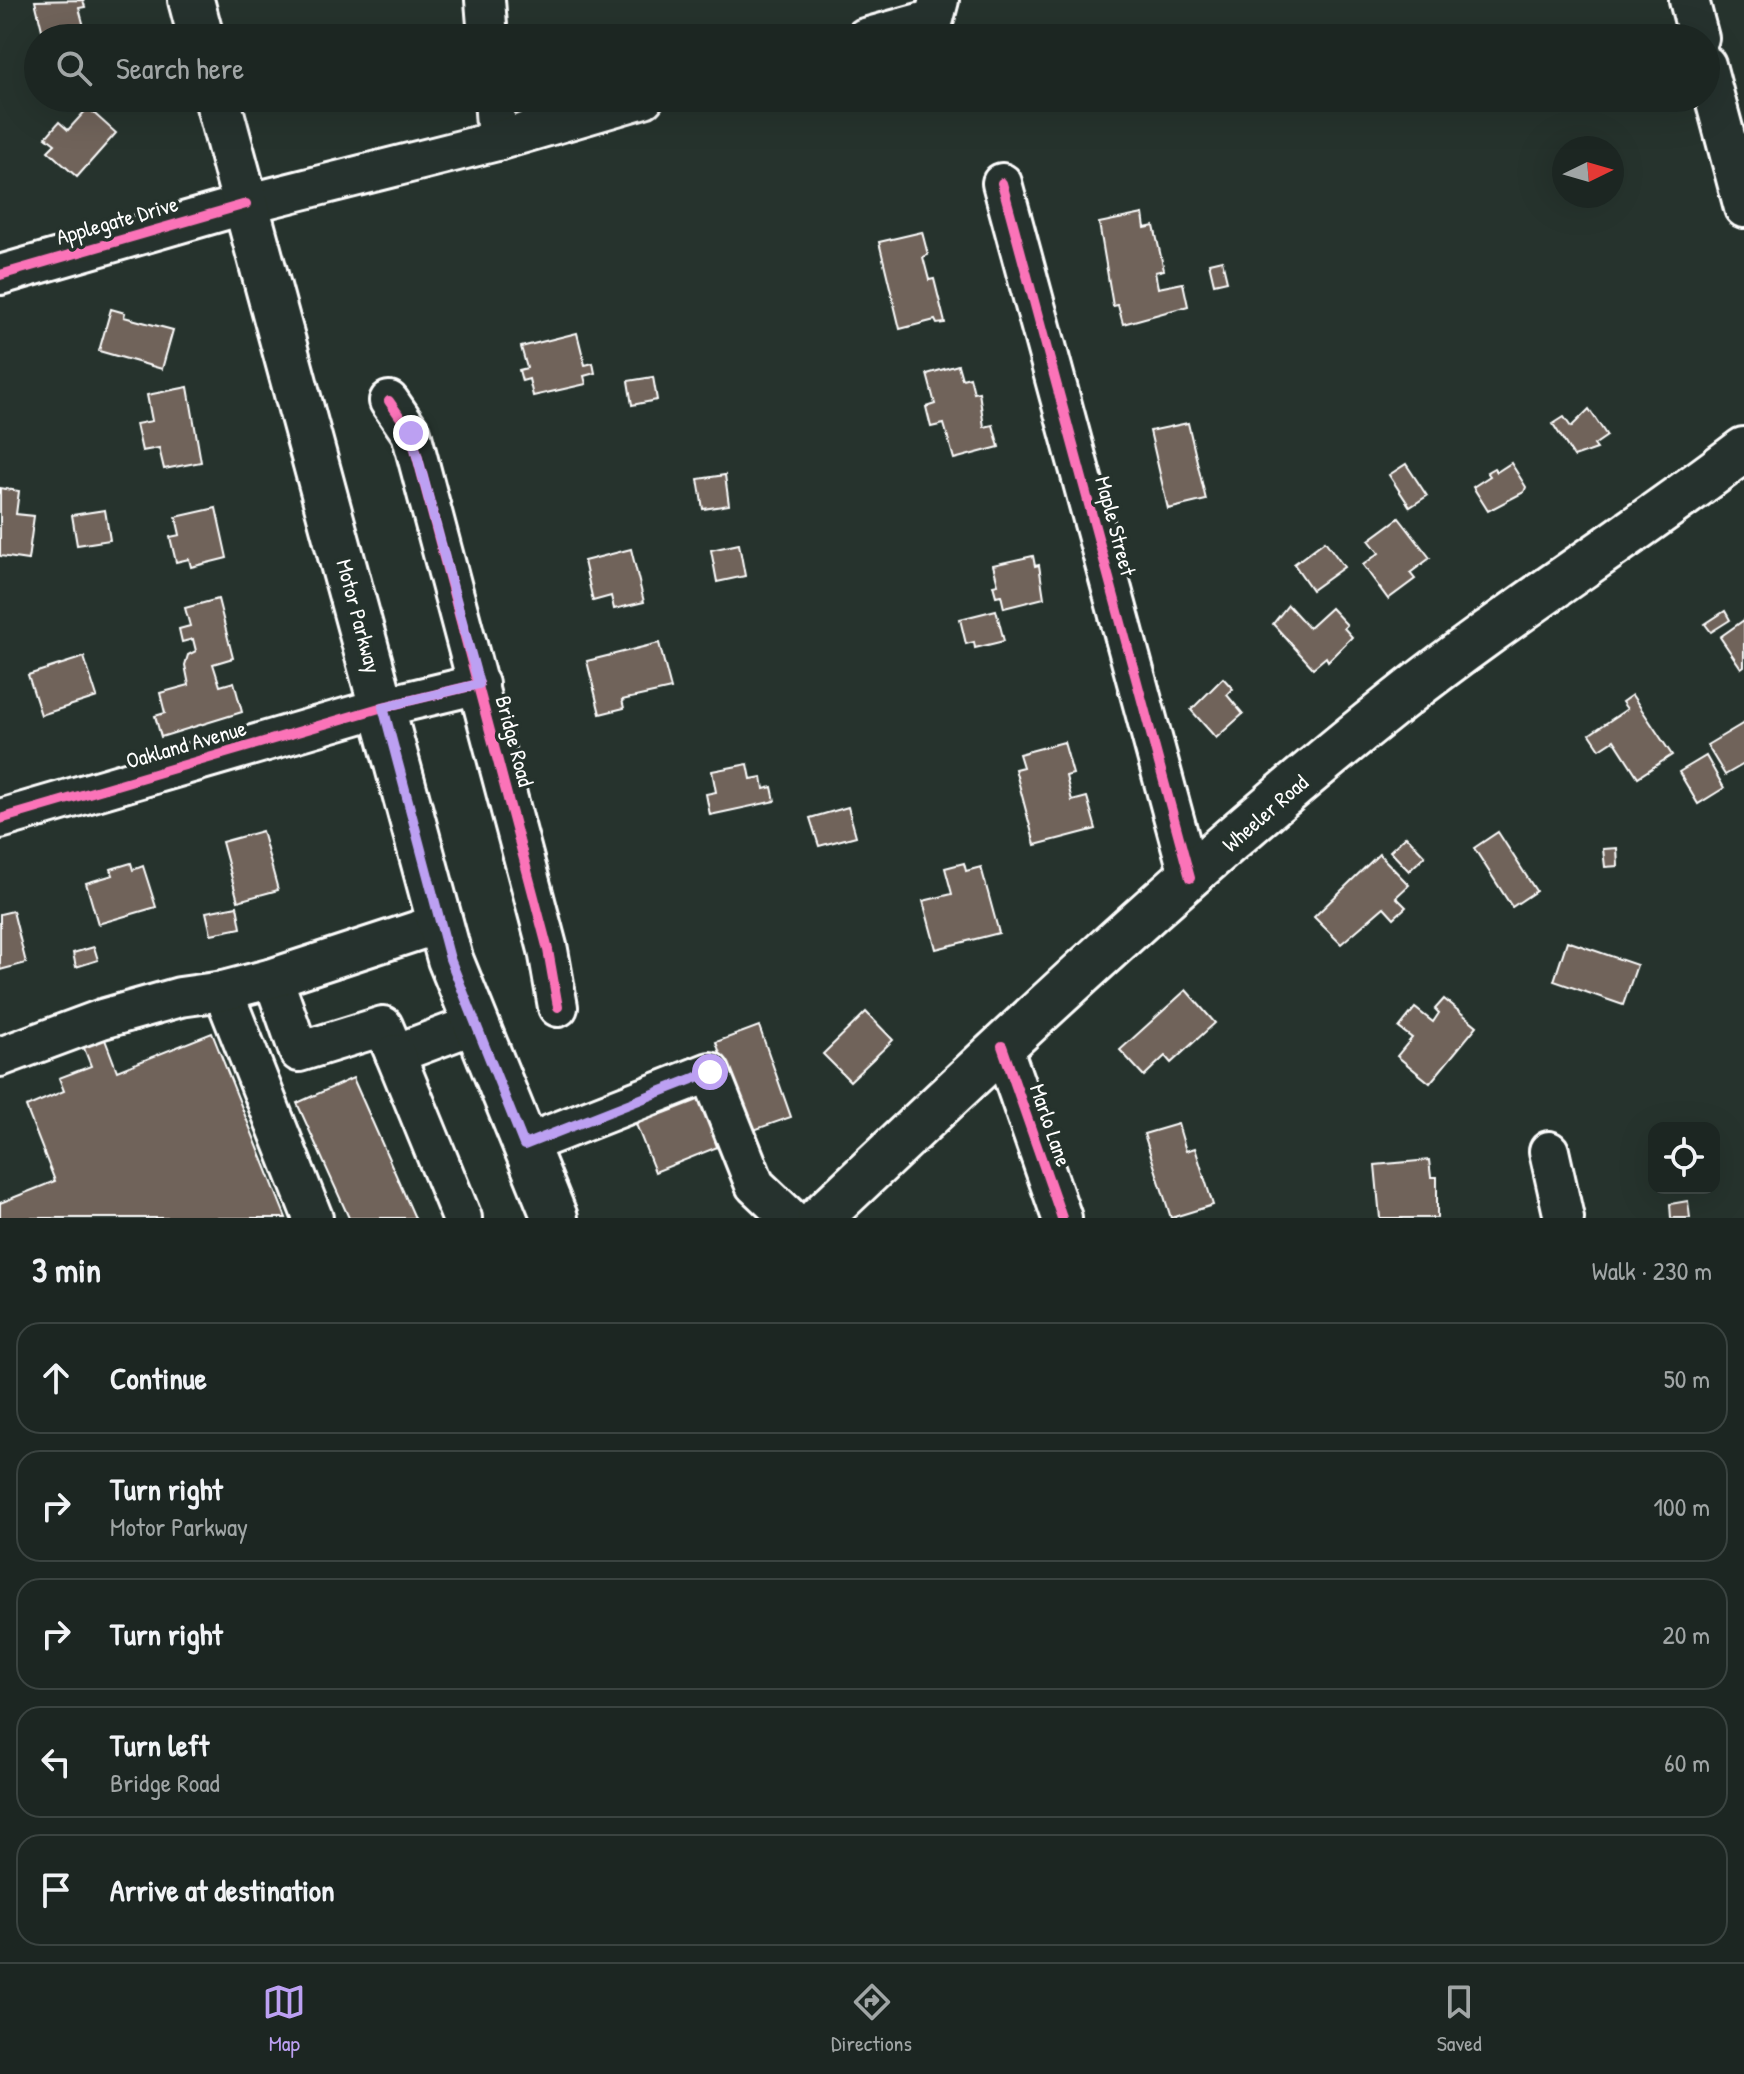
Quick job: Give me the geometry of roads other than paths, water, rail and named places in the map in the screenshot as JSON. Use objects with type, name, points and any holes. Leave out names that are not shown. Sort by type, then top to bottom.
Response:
[{"type":"main road","points":[[191,0],[197,24]]},
{"type":"main road","name":"Motor Parkway","points":[[221,112],[441,923],[475,1024],[555,1218]]},
{"type":"main road","name":"Wheeler Road","points":[[820,1218],[1002,1046],[1190,878],[1398,700],[1744,450]]},
{"type":"street","points":[[485,0],[487,24]]},
{"type":"street","points":[[916,24],[934,19],[939,0]]},
{"type":"street","points":[[1689,0],[1695,24]]},
{"type":"street","points":[[495,112],[497,141]]},
{"type":"street","name":"Applegate Drive","points":[[0,275],[246,204],[497,141],[596,112]]},
{"type":"street","points":[[1718,112],[1744,208]]},
{"type":"street","name":"Maple Street","points":[[1002,183],[1190,878]]},
{"type":"street","name":"Bridge Road","points":[[389,401],[411,433],[548,950],[558,1007]]},
{"type":"street","name":"Oakland Avenue","points":[[0,819],[383,707],[479,684]]},
{"type":"street","points":[[0,1057],[102,1019],[180,997],[223,991],[273,978],[441,923]]},
{"type":"street","points":[[273,978],[299,1052],[383,1026],[462,1218]]},
{"type":"street","points":[[223,991],[313,1218]]},
{"type":"street","points":[[395,1054],[475,1024]]},
{"type":"street","name":"Marlo Lane","points":[[1002,1046],[1062,1218]]},
{"type":"street","points":[[524,1145],[710,1072],[755,1185],[790,1218]]},
{"type":"street","points":[[1549,1151],[1564,1218]]}]
